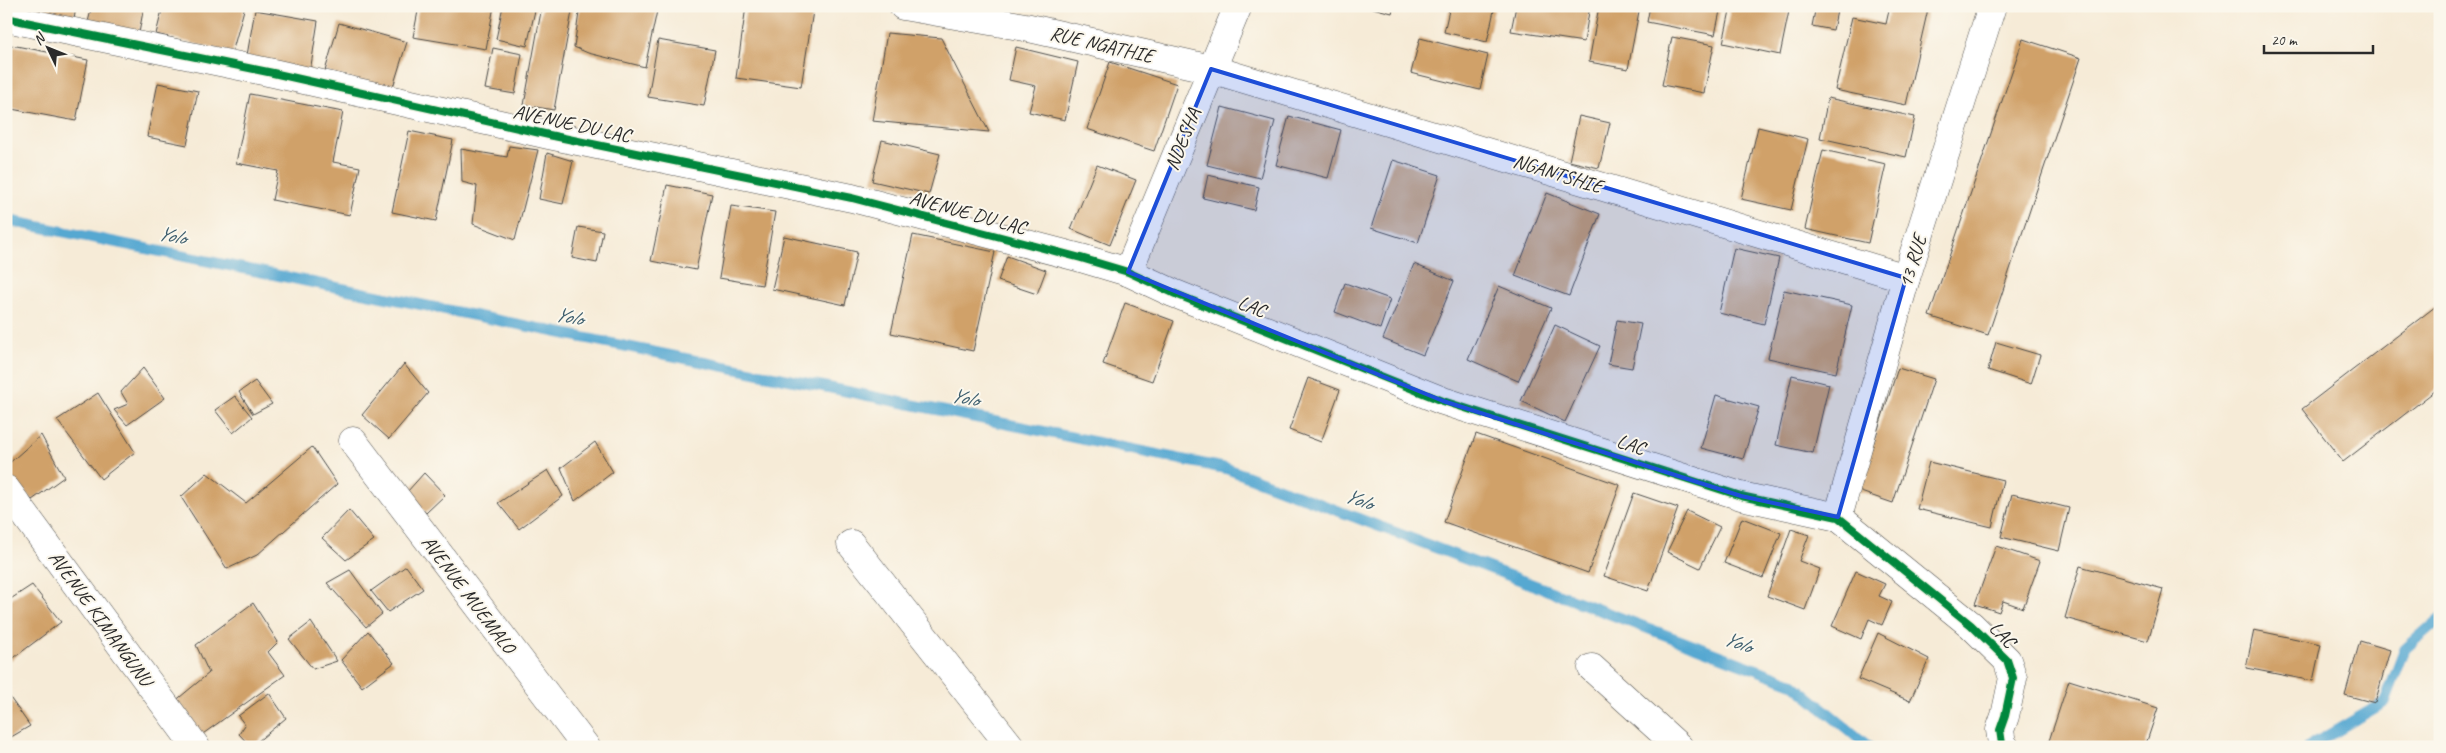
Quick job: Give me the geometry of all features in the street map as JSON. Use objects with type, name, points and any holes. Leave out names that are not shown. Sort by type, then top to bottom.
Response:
[{"type":"street","name":"RUE NGATHIE","points":[[903,6],[1025,27],[1211,69]]},
{"type":"street","name":"NDESHA","points":[[1128,272],[1238,6]]},
{"type":"street","name":"13 RUE","points":[[1838,518],[1906,278],[1992,6]]},
{"type":"street","name":"AVENUE DU LAC","points":[[6,18],[273,73],[549,135],[852,198],[1128,272]]},
{"type":"street","name":"NGANTSHIE","points":[[1211,69],[1906,278]]},
{"type":"street","name":"LAC","points":[[1128,272],[1173,293],[1443,401],[1741,496],[1838,518],[1971,625],[2007,660],[2013,678],[2006,716],[2000,730],[2002,744],[2005,747]]},
{"type":"street","name":"AVENUE MUEMALO","points":[[353,442],[586,747]]},
{"type":"street","name":"AVENUE KIMANGUNU","points":[[6,489],[196,747]]},
{"type":"street","points":[[851,544],[1011,747]]},
{"type":"street","points":[[1592,668],[1679,747]]},
{"type":"highlighted area","points":[[1211,69],[1906,278],[1838,517],[1741,496],[1443,401],[1128,272]]},
{"type":"building","points":[[16,6],[76,6],[74,20]]},
{"type":"building","points":[[92,6],[144,6],[139,33],[88,22]]},
{"type":"building","points":[[163,6],[245,6],[232,53],[156,34]]},
{"type":"building","points":[[419,6],[494,6],[486,49],[413,37]]},
{"type":"building","points":[[503,6],[536,6],[527,46],[496,39]]},
{"type":"building","points":[[542,6],[573,6],[554,110],[524,105]]},
{"type":"building","points":[[580,6],[658,6],[645,67],[588,53],[574,47]]},
{"type":"building","points":[[746,6],[783,6],[813,11],[801,87],[736,78]]},
{"type":"building","points":[[1192,6],[1212,6],[1211,11]]},
{"type":"building","points":[[1365,6],[1394,6],[1392,13]]},
{"type":"building","points":[[1450,6],[1495,6],[1487,42],[1444,32]]},
{"type":"building","points":[[1516,6],[1590,6],[1584,42],[1511,31]]},
{"type":"building","points":[[1599,6],[1640,6],[1628,69],[1589,62]]},
{"type":"building","points":[[1650,6],[1721,6],[1715,35],[1647,22]]},
{"type":"building","points":[[1731,6],[1790,6],[1780,55],[1723,43]]},
{"type":"building","points":[[1816,6],[1838,6],[1833,30],[1812,26]]},
{"type":"building","points":[[1890,6],[1928,9],[1906,105],[1835,90],[1852,17],[1886,24]]},
{"type":"building","points":[[255,10],[318,21],[310,72],[246,61]]},
{"type":"building","points":[[339,23],[407,42],[392,90],[325,71]]},
{"type":"building","points":[[887,33],[941,38],[989,132],[872,121]]},
{"type":"building","points":[[1672,37],[1714,45],[1704,93],[1662,85]]},
{"type":"building","points":[[1420,38],[1488,55],[1480,90],[1411,73]]},
{"type":"building","points":[[2023,39],[2081,58],[1988,335],[1929,316]]},
{"type":"building","points":[[658,40],[715,50],[704,106],[648,97]]},
{"type":"building","points":[[6,44],[88,60],[76,121],[6,108]]},
{"type":"building","points":[[1016,47],[1078,62],[1065,120],[1029,112],[1036,86],[1009,80]]},
{"type":"building","points":[[493,48],[522,54],[515,94],[485,89]]},
{"type":"building","points":[[1110,62],[1177,84],[1154,151],[1087,129]]},
{"type":"building","points":[[158,83],[198,91],[187,145],[147,137]]},
{"type":"building","points":[[250,94],[343,112],[333,162],[360,167],[350,215],[272,200],[278,171],[236,163]]},
{"type":"building","points":[[1828,98],[1915,117],[1906,157],[1820,138]]},
{"type":"building","points":[[1222,107],[1275,121],[1260,178],[1207,165]]},
{"type":"building","points":[[1289,116],[1341,130],[1328,178],[1276,165]]},
{"type":"building","points":[[1579,116],[1610,123],[1599,168],[1569,161]]},
{"type":"building","points":[[1758,127],[1808,139],[1791,210],[1741,199]]},
{"type":"building","points":[[409,131],[453,140],[436,221],[392,212]]},
{"type":"building","points":[[882,140],[940,154],[929,194],[872,181]]},
{"type":"building","points":[[509,146],[538,150],[515,240],[473,224],[477,186],[462,182],[461,149],[507,157]]},
{"type":"building","points":[[1823,150],[1886,164],[1868,243],[1805,229]]},
{"type":"building","points":[[547,153],[573,161],[563,204],[539,199]]},
{"type":"building","points":[[1393,160],[1440,175],[1418,243],[1371,228]]},
{"type":"building","points":[[1097,165],[1136,180],[1110,245],[1071,229]]},
{"type":"building","points":[[1208,175],[1259,187],[1254,210],[1203,198]]},
{"type":"building","points":[[667,185],[712,194],[696,270],[651,261]]},
{"type":"building","points":[[1547,193],[1600,214],[1569,296],[1515,276]]},
{"type":"building","points":[[731,206],[775,212],[762,285],[719,278]]},
{"type":"building","points":[[578,227],[603,231],[597,263],[572,258]]},
{"type":"building","points":[[913,235],[995,252],[973,351],[891,333]]},
{"type":"building","points":[[784,236],[857,252],[845,305],[772,289]]},
{"type":"building","points":[[1734,248],[1779,258],[1764,324],[1719,313]]},
{"type":"building","points":[[1007,256],[1046,270],[1037,294],[998,281]]},
{"type":"building","points":[[1414,264],[1454,281],[1423,355],[1383,339]]},
{"type":"building","points":[[1345,283],[1390,299],[1380,329],[1335,312]]},
{"type":"building","points":[[1499,286],[1551,308],[1518,381],[1468,359]]},
{"type":"building","points":[[1784,290],[1852,305],[1836,373],[1768,358]]},
{"type":"building","points":[[1125,303],[1174,321],[1152,381],[1103,364]]},
{"type":"building","points":[[2440,303],[2440,387],[2343,462],[2302,409]]},
{"type":"building","points":[[1617,320],[1641,324],[1632,368],[1608,364]]},
{"type":"building","points":[[1555,325],[1600,346],[1565,422],[1521,401]]},
{"type":"building","points":[[1996,342],[2040,355],[2031,384],[1988,370]]},
{"type":"building","points":[[404,364],[428,393],[389,439],[362,415]]},
{"type":"building","points":[[143,368],[165,398],[127,425],[114,410],[128,404],[121,392]]},
{"type":"building","points":[[1898,368],[1934,379],[1893,503],[1858,491]]},
{"type":"building","points":[[1792,375],[1829,384],[1813,453],[1776,445]]},
{"type":"building","points":[[1308,378],[1340,390],[1321,442],[1289,430]]},
{"type":"building","points":[[255,381],[272,404],[253,414],[239,392]]},
{"type":"building","points":[[98,393],[135,452],[101,479],[57,420]]},
{"type":"building","points":[[1716,395],[1759,407],[1743,459],[1701,448]]},
{"type":"building","points":[[235,396],[252,417],[233,433],[215,410]]},
{"type":"building","points":[[1476,434],[1620,485],[1588,573],[1444,522]]},
{"type":"building","points":[[41,435],[64,477],[32,500],[6,472],[6,466]]},
{"type":"building","points":[[595,442],[613,472],[575,501],[561,468]]},
{"type":"building","points":[[312,447],[337,484],[257,555],[227,569],[181,497],[207,473],[246,503]]},
{"type":"building","points":[[1929,462],[2003,480],[1992,527],[1917,509]]},
{"type":"building","points":[[548,470],[563,496],[519,529],[498,503]]},
{"type":"building","points":[[424,473],[445,495],[426,513],[407,492]]},
{"type":"building","points":[[1634,493],[1678,508],[1648,591],[1604,576]]},
{"type":"building","points":[[2012,494],[2069,508],[2059,551],[2001,537]]},
{"type":"building","points":[[349,510],[374,540],[346,560],[322,538]]},
{"type":"building","points":[[1687,511],[1720,527],[1700,568],[1667,552]]},
{"type":"building","points":[[1742,518],[1781,533],[1763,578],[1724,563]]},
{"type":"building","points":[[1791,529],[1809,535],[1799,561],[1820,569],[1805,610],[1767,596]]},
{"type":"building","points":[[1996,546],[2040,561],[2023,608],[2003,601],[1999,612],[1975,604]]},
{"type":"building","points":[[406,566],[423,589],[388,612],[371,591]]},
{"type":"building","points":[[2080,566],[2163,589],[2148,641],[2065,618]]},
{"type":"building","points":[[350,570],[382,614],[366,627],[327,583]]},
{"type":"building","points":[[1856,571],[1885,584],[1879,596],[1892,602],[1882,625],[1869,619],[1861,639],[1832,626]]},
{"type":"building","points":[[32,585],[61,622],[11,660],[6,652],[6,602]]},
{"type":"building","points":[[253,603],[278,642],[268,652],[285,675],[200,736],[174,702],[209,673],[196,645]]},
{"type":"building","points":[[311,622],[337,661],[313,669],[289,639]]},
{"type":"building","points":[[2254,630],[2321,644],[2313,681],[2246,668]]},
{"type":"building","points":[[368,631],[394,663],[362,687],[341,660]]},
{"type":"building","points":[[1878,633],[1929,659],[1910,701],[1858,679]]},
{"type":"building","points":[[2360,641],[2390,650],[2375,703],[2345,695]]},
{"type":"building","points":[[2069,680],[2158,708],[2145,747],[2047,747]]},
{"type":"building","points":[[6,692],[30,726],[6,740]]},
{"type":"building","points":[[269,693],[286,718],[251,747],[239,734],[245,725],[238,716]]},
{"type":"waterway","name":"Yolo","points":[[6,220],[1228,469],[1792,683],[1869,747]]},
{"type":"waterway","points":[[2308,747],[2385,702],[2405,649],[2440,618]]},
{"type":"cycle path","points":[[6,18],[273,73],[549,135],[852,198],[1081,258],[1128,272],[1173,293],[1443,401],[1741,496],[1838,517],[1971,625],[2007,660],[2013,678],[2000,730],[2002,744],[2005,747]]}]
